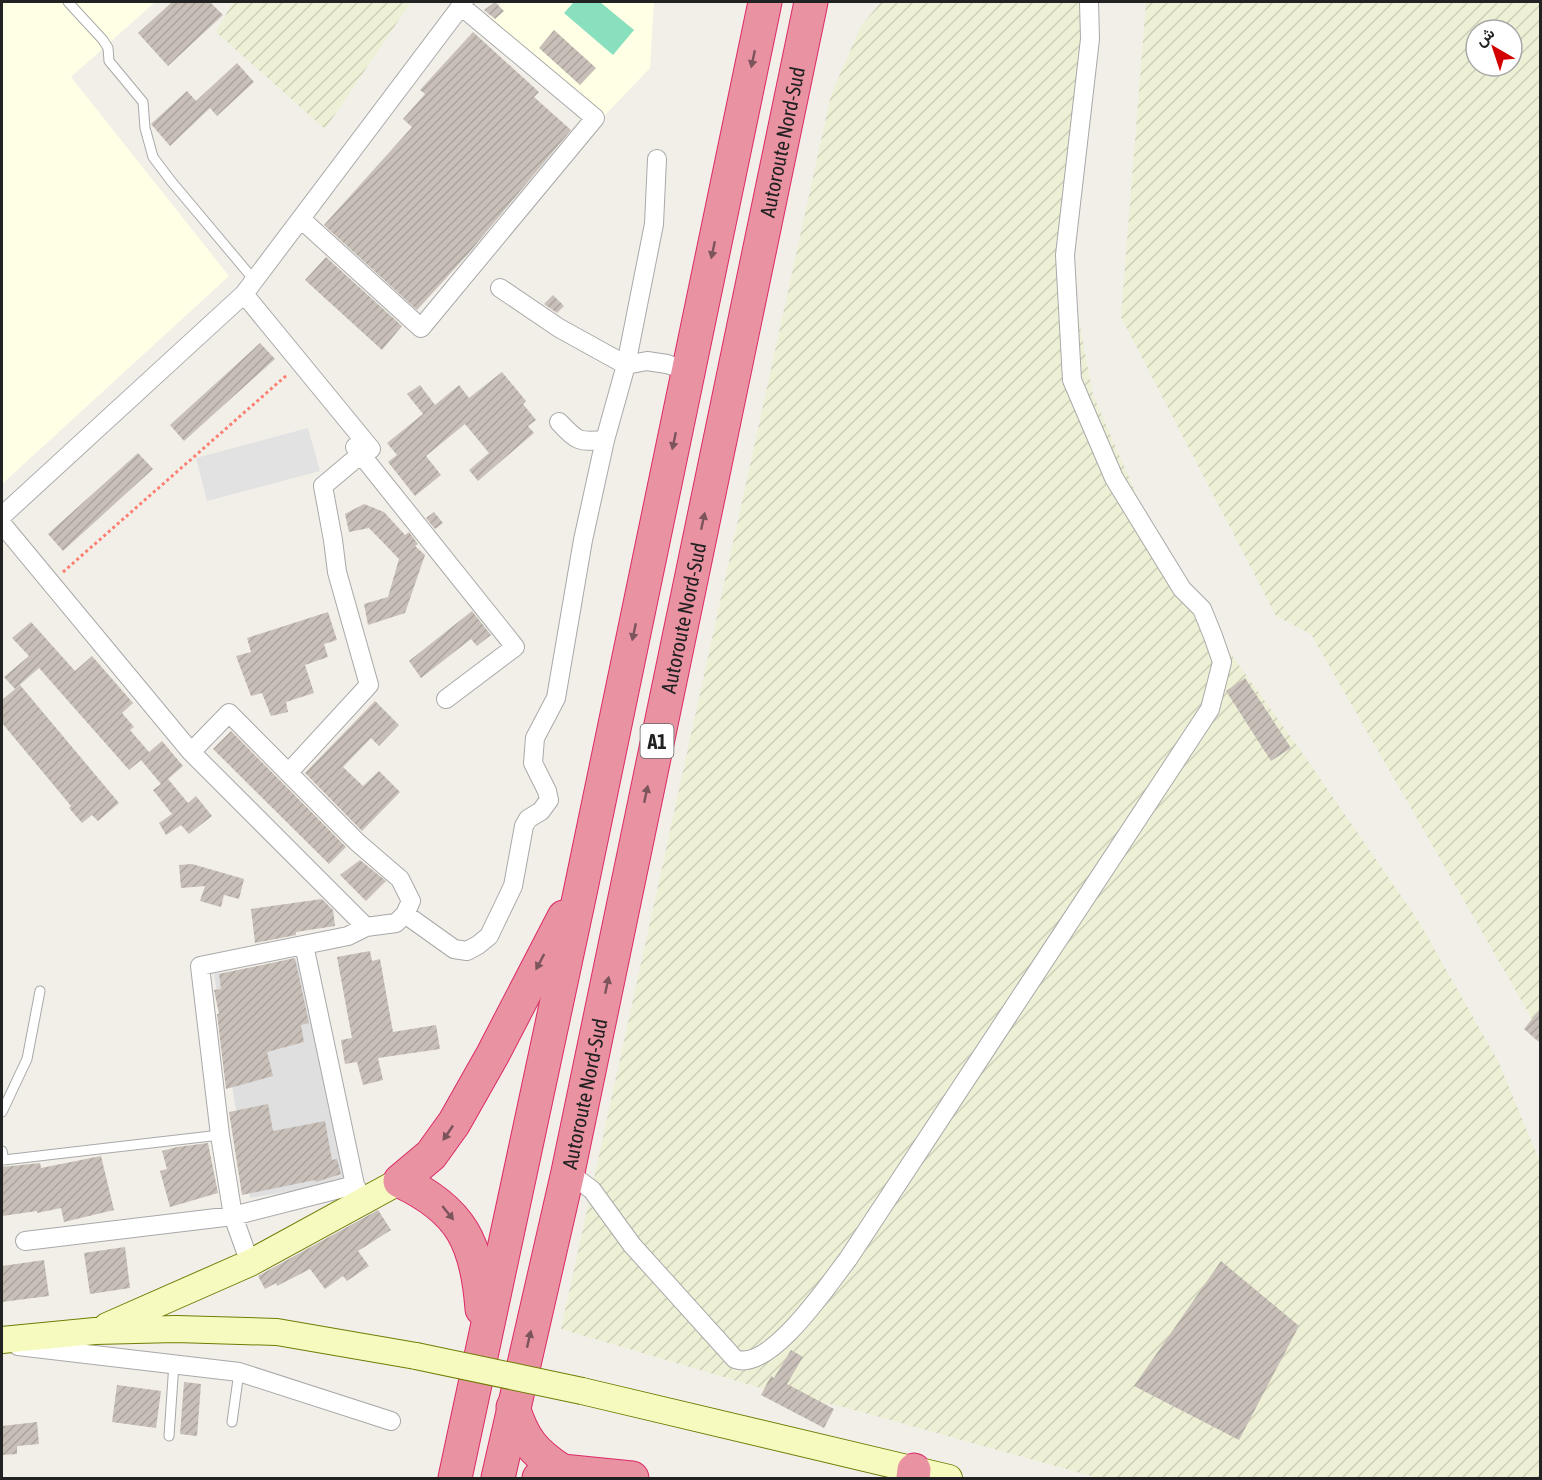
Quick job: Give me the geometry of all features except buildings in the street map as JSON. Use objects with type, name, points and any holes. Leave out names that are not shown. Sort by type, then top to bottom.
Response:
[{"type":"highway","name":"A1","points":[[455,1479],[580,893],[765,2]]},
{"type":"highway","name":"Autoroute Nord-Sud","points":[[498,1479],[568,1172],[811,2]]},
{"type":"highway","points":[[788,114],[826,16],[835,2]]},
{"type":"highway","points":[[484,1339],[478,1268],[471,1246],[442,1205],[400,1181],[431,1155],[454,1124],[565,914],[580,893]]},
{"type":"highway","points":[[513,1407],[520,1429],[530,1446],[543,1459],[550,1475],[632,1479]]},
{"type":"main road","points":[[95,1331],[250,1263],[360,1193],[400,1181]]},
{"type":"main road","points":[[2,1340],[95,1331],[176,1329],[277,1332],[416,1356],[582,1391],[913,1474],[949,1479]]},
{"type":"street","points":[[568,1172],[592,1190],[632,1245],[735,1359],[741,1361],[753,1358],[767,1350],[794,1329],[848,1259],[1210,710],[1222,662],[1214,636],[1202,609],[1182,589],[1114,478],[1072,380],[1065,255],[1090,39],[1089,2]]},
{"type":"street","points":[[2,516],[245,292],[463,4],[595,118],[421,328],[301,219]]},
{"type":"street","points":[[405,914],[454,949],[467,951],[478,945],[489,936],[513,886],[524,826],[528,819],[542,811],[548,804],[547,791],[533,763],[536,738],[556,698],[583,540],[605,440],[626,365],[654,224],[657,159]]},
{"type":"street","points":[[500,288],[559,328],[626,365],[647,361],[667,364],[688,371]]},
{"type":"street","points":[[245,292],[292,371],[515,647],[446,699]]},
{"type":"street","points":[[245,292],[371,449],[361,454],[323,486],[337,572],[369,684],[289,771]]},
{"type":"street","points":[[559,422],[583,442],[605,440]]},
{"type":"street","points":[[2,524],[191,752],[366,927]]},
{"type":"street","points":[[191,752],[230,713],[357,842],[400,879],[411,901],[405,914],[396,923],[366,927],[348,936],[200,966],[220,1135],[233,1216],[250,1263]]},
{"type":"street","points":[[24,1241],[233,1216],[360,1193],[304,945]]},
{"type":"street","points":[[2,1345],[239,1372],[391,1421]]},
{"type":"lane","points":[[68,2],[103,40],[109,52],[109,61],[143,102],[145,128],[153,157],[245,292]]},
{"type":"lane","points":[[2,1112],[27,1059],[40,991]]},
{"type":"lane","points":[[2,1152],[4,1160],[220,1135]]},
{"type":"lane","points":[[170,1436],[174,1363]]},
{"type":"lane","points":[[232,1422],[239,1372]]},
{"type":"path","points":[[50,583],[292,371]]},
{"type":"shaded area","points":[[2,2],[155,2],[71,77],[229,276],[2,484]]},
{"type":"shaded area","points":[[233,2],[411,2],[325,129],[216,32]]},
{"type":"shaded area","points":[[502,2],[654,2],[650,68],[605,115],[488,18]]},
{"type":"shaded area","points":[[881,2],[1087,2],[1068,264],[1093,395],[1168,567],[1301,751],[1419,922],[1498,1061],[1540,1162],[1540,1478],[1098,1478],[851,1409],[761,1388],[561,1329],[831,95],[861,26]]},
{"type":"shaded area","points":[[1146,2],[1540,2],[1540,1033],[1311,634],[1276,616],[1121,317]]},
{"type":"shaded area","points":[[308,428],[320,471],[207,501],[196,458]]},
{"type":"shaded area","points":[[313,958],[350,1181],[250,1198],[214,974]]},
{"type":"green space","points":[[574,2],[600,2],[634,30],[613,55],[564,13]]}]
